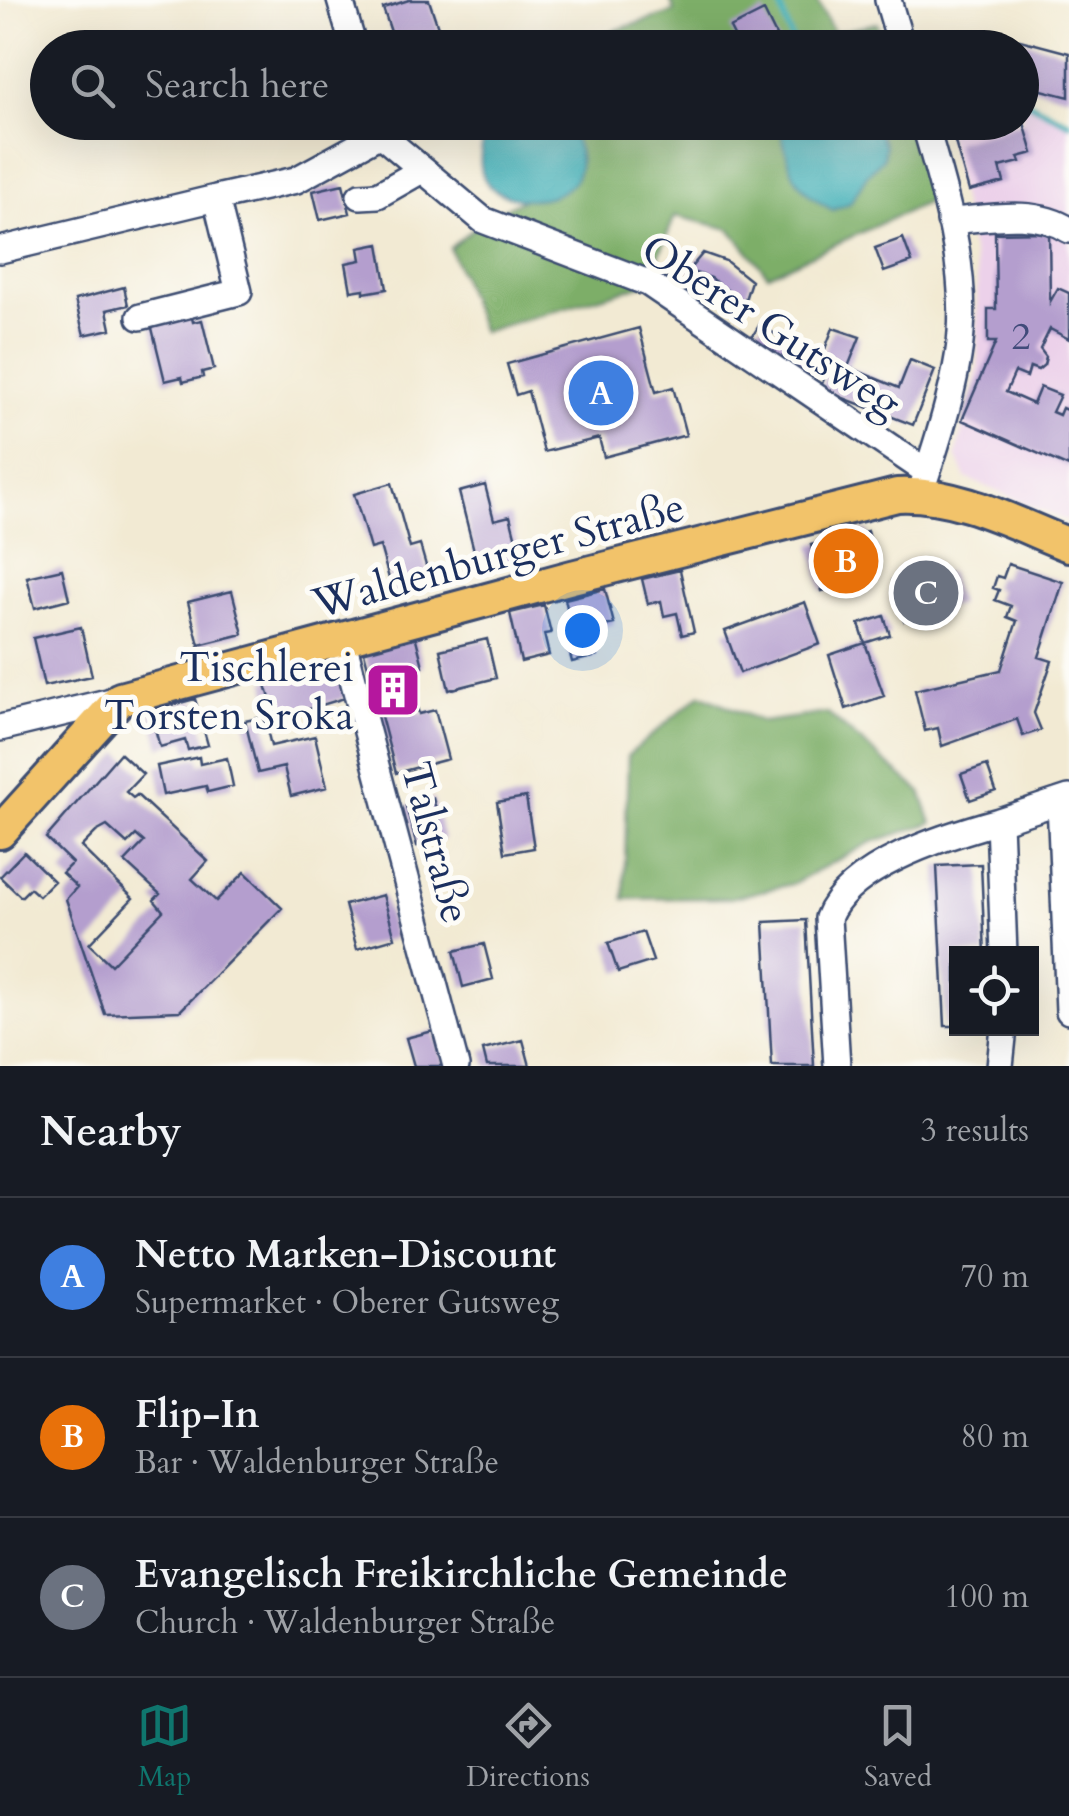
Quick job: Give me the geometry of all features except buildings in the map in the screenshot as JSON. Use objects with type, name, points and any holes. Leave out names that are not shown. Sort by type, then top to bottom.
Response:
[{"type":"main road","name":"Waldenburger Straße","points":[[120,699],[897,496],[924,483],[960,502],[1069,544]]},
{"type":"main road","points":[[0,832],[120,699]]},
{"type":"street","points":[[340,0],[349,30]]},
{"type":"street","points":[[888,0],[897,30]]},
{"type":"street","points":[[0,250],[296,180],[359,140]]},
{"type":"street","name":"Oberer Gutsweg","points":[[391,140],[483,220],[648,283],[924,483]]},
{"type":"street","points":[[924,483],[939,439],[962,333],[958,266],[929,140]]},
{"type":"street","points":[[360,196],[378,194],[422,170]]},
{"type":"street","points":[[140,317],[239,292],[216,198]]},
{"type":"street","points":[[950,221],[1028,217],[1054,220],[1069,230]]},
{"type":"street","name":"Talstraße","points":[[342,638],[456,1066]]},
{"type":"street","points":[[0,728],[120,699]]},
{"type":"street","points":[[837,1066],[828,918],[838,898],[906,852],[1064,800],[1069,1011]]},
{"type":"street","points":[[1000,821],[1004,946]]},
{"type":"street","points":[[1000,1066],[1003,1036]]},
{"type":"shaded area","points":[[1039,108],[1069,123],[1069,522],[966,478],[956,456],[978,369],[977,275],[949,140],[1039,140]]},
{"type":"green space","points":[[671,0],[817,0],[832,30],[616,30],[674,12]]},
{"type":"green space","points":[[877,23],[879,30],[847,30]]},
{"type":"green space","points":[[565,140],[911,140],[930,201],[768,275],[730,229],[675,216],[648,283],[482,332],[450,248],[483,220],[564,178]]},
{"type":"green space","points":[[701,694],[762,722],[827,713],[921,792],[932,823],[872,842],[792,884],[730,898],[624,899],[628,755]]},
{"type":"water","points":[[484,140],[573,140],[578,151],[578,172],[568,187],[552,196],[512,197],[495,190],[484,178]]},
{"type":"water","points":[[784,140],[882,140],[885,146],[883,159],[867,175],[850,203],[833,210],[808,193],[790,164]]},
{"type":"waterway","points":[[778,0],[789,30]]},
{"type":"waterway","points":[[1039,108],[1069,123]]},
{"type":"place","name":"Netto Marken-Discount","points":[[601,393]]},
{"type":"place","name":"Flip-In","points":[[846,561]]},
{"type":"place","name":"Evangelisch Freikirchliche Gemeinde","points":[[926,593]]},
{"type":"place","name":"Tischlerei Torsten Sroka","points":[[393,690]]}]
